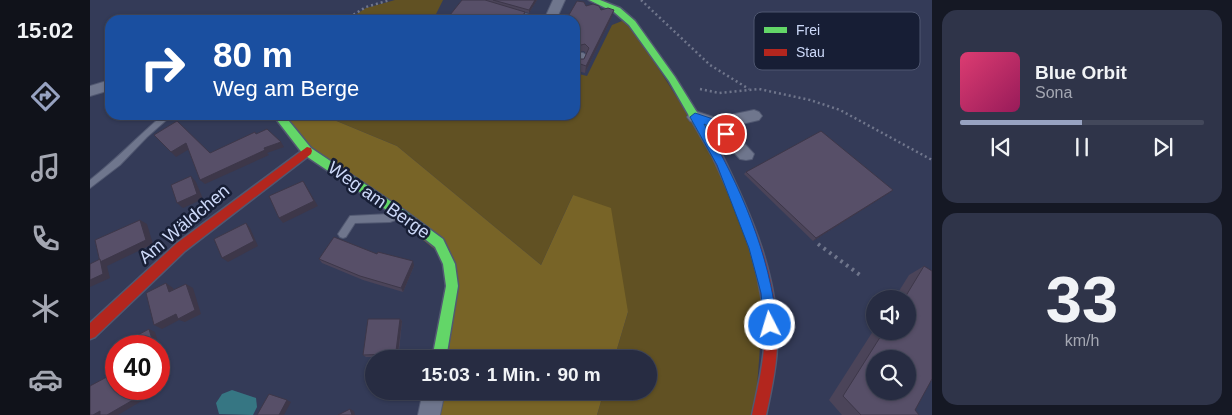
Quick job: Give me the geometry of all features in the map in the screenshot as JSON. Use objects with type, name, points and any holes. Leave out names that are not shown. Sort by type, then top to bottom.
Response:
[{"type":"street","points":[[552,15],[559,0]]},
{"type":"street","points":[[593,1],[608,4],[628,18],[672,77],[722,164],[755,248],[757,270],[767,293],[772,341],[766,394],[759,415]]},
{"type":"street","points":[[90,91],[105,86]]},
{"type":"street","points":[[716,124],[754,116]]},
{"type":"street","points":[[695,117],[716,124],[746,154]]},
{"type":"street","name":"Weg am Berge","points":[[282,120],[307,151],[401,214],[439,244],[449,264],[452,286],[441,350]]},
{"type":"street","name":"Am Wäldchen","points":[[90,332],[181,247],[307,151]]},
{"type":"street","points":[[429,415],[432,400]]},
{"type":"lane","points":[[602,15],[608,4]]},
{"type":"lane","points":[[506,10],[523,15]]},
{"type":"lane","points":[[580,62],[583,56]]},
{"type":"lane","points":[[90,185],[117,163],[144,135],[162,120]]},
{"type":"lane","points":[[343,234],[354,219],[390,218],[401,214]]},
{"type":"path","points":[[353,15],[366,7],[390,0]]},
{"type":"path","points":[[641,0],[710,65],[750,90]]},
{"type":"path","points":[[672,77],[696,88],[719,93],[759,89],[782,92],[840,110],[932,160]]},
{"type":"path","points":[[818,244],[860,275]]},
{"type":"shaded area","points":[[395,0],[443,0],[436,15],[355,15],[366,8]]},
{"type":"shaded area","points":[[627,19],[720,165],[764,292],[755,415],[597,415],[601,400],[657,400],[657,350],[617,350],[628,312],[573,195],[541,265],[397,146],[334,120],[580,120],[580,74],[587,76],[612,25]]},
{"type":"shaded area","points":[[285,120],[334,120],[397,146],[541,265],[573,195],[611,208],[628,312],[617,350],[443,350],[452,263],[308,148]]},
{"type":"shaded area","points":[[232,390],[256,398],[257,407],[253,415],[219,414],[216,403],[222,394]]},
{"type":"shaded area","points":[[436,400],[601,400],[597,415],[433,415]]},
{"type":"building","points":[[462,0],[485,0],[525,12],[523,15],[450,15]]},
{"type":"building","points":[[493,0],[535,0],[529,10]]},
{"type":"building","points":[[577,1],[584,2],[586,6],[593,4],[599,6],[601,10],[608,8],[614,10],[586,66],[580,64],[580,59],[584,59],[589,48],[585,44],[580,46],[580,15],[569,15]]},
{"type":"building","points":[[177,121],[210,153],[255,132],[256,134],[267,129],[281,142],[264,148],[265,150],[200,180],[186,143],[171,152],[154,135]]},
{"type":"building","points":[[821,131],[893,190],[816,238],[746,172]]},
{"type":"building","points":[[191,176],[197,194],[177,203],[171,185]]},
{"type":"building","points":[[303,181],[314,201],[279,218],[269,196]]},
{"type":"building","points":[[140,220],[146,240],[100,262],[95,240]]},
{"type":"building","points":[[246,223],[254,241],[222,258],[214,239]]},
{"type":"building","points":[[334,237],[377,254],[378,252],[413,261],[401,288],[360,276],[319,259]]},
{"type":"building","points":[[100,259],[103,274],[90,280],[90,264]]},
{"type":"building","points":[[924,266],[932,271],[932,379],[915,410],[919,415],[861,415],[843,396],[866,360],[866,400],[916,400],[916,350],[872,350],[878,340],[916,340],[916,290],[909,290]]},
{"type":"building","points":[[166,283],[169,292],[186,284],[195,310],[178,319],[176,314],[154,325],[146,293]]},
{"type":"building","points":[[368,319],[400,319],[396,350],[365,350],[365,355],[363,355]]},
{"type":"building","points":[[149,329],[151,335],[138,335]]},
{"type":"building","points":[[105,378],[105,400],[133,400],[107,415],[100,415],[100,411],[90,415],[90,386]]},
{"type":"building","points":[[269,394],[287,400],[279,415],[257,415]]},
{"type":"building","points":[[350,409],[352,415],[338,415]]},
{"type":"traffic: fast","points":[[593,0],[617,10],[632,23],[672,79],[715,151]]},
{"type":"traffic: fast","points":[[282,120],[307,151],[401,214],[439,243],[449,264],[452,286],[441,350]]},
{"type":"traffic: jam","points":[[90,332],[181,247],[307,151]]},
{"type":"traffic: jam","points":[[715,151],[744,215],[764,279],[769,312],[770,346],[767,380],[759,415]]},
{"type":"route","points":[[726,134],[716,124],[695,117],[722,164],[755,248],[767,293],[770,325]]}]
